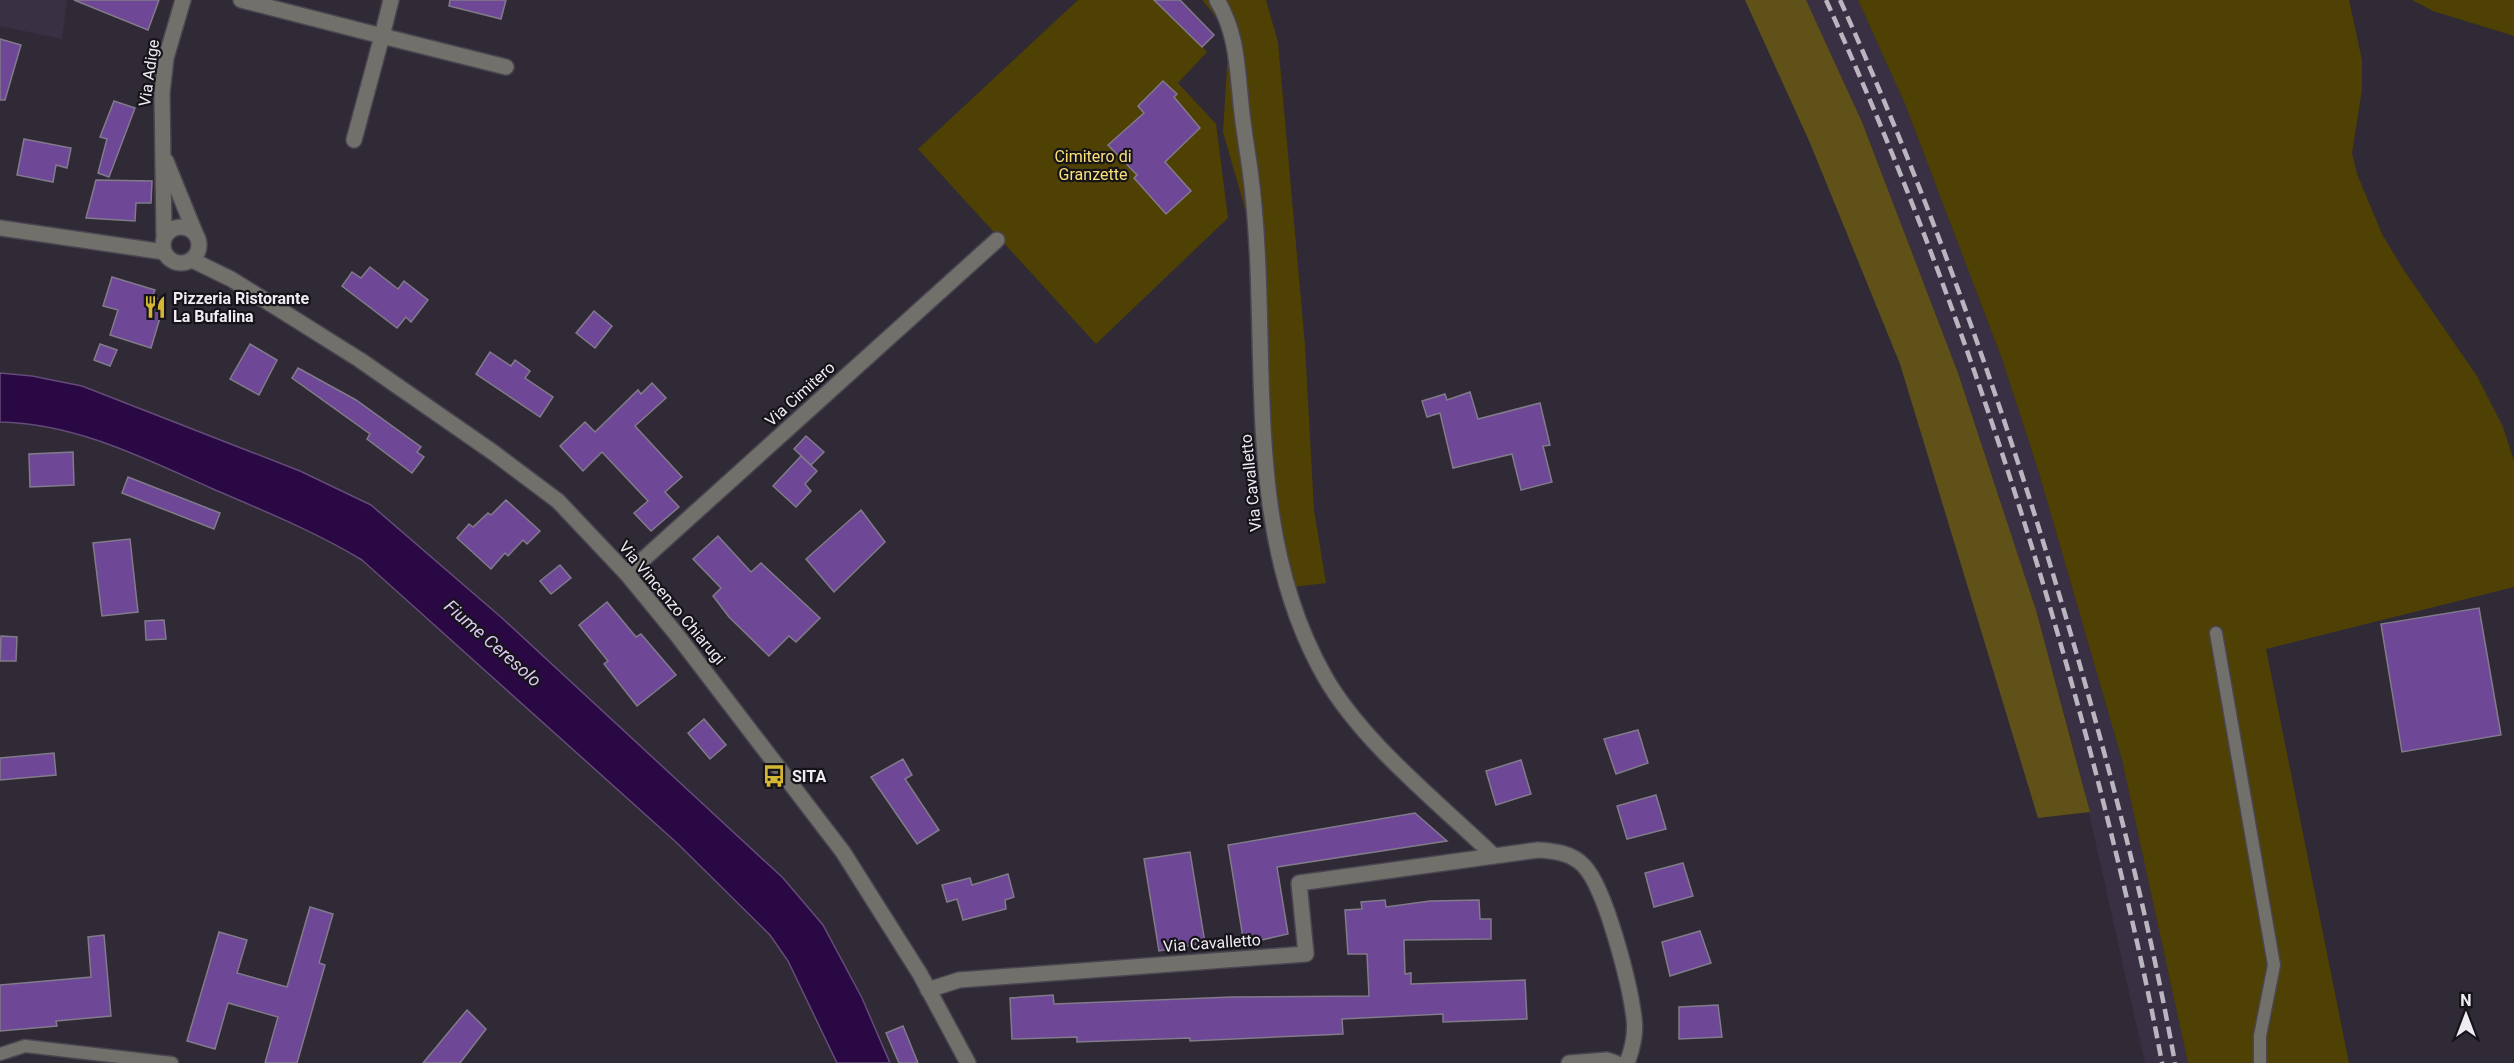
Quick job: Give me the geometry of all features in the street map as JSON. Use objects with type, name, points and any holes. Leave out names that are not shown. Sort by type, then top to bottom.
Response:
[{"type":"street","name":"Via Adige","points":[[164,245],[163,153],[160,121],[166,58],[183,0]]},
{"type":"street","points":[[240,0],[506,67]]},
{"type":"street","points":[[354,140],[391,0]]},
{"type":"street","name":"Via Cavalletto","points":[[1217,0],[1225,13],[1237,47],[1253,193],[1260,299],[1264,467],[1276,545],[1298,624],[1326,679],[1364,729],[1493,855]]},
{"type":"street","name":"Via Adige","points":[[163,153],[198,239]]},
{"type":"street","points":[[0,228],[128,248],[164,245],[177,227],[188,228],[198,239],[192,260],[176,263],[164,245]]},
{"type":"street","name":"Via Vincenzo Chiarugi","points":[[198,239],[231,279]]},
{"type":"street","name":"Via Cimitero","points":[[627,574],[997,240]]},
{"type":"street","name":"Via Vincenzo Chiarugi","points":[[192,260],[231,279],[360,360],[494,453],[558,501],[627,574],[677,635],[843,852],[928,990],[968,1063]]},
{"type":"street","name":"Via Cavalletto","points":[[928,990],[959,980],[1306,954],[1299,883],[1493,855],[1538,850],[1559,851],[1583,865],[1594,878],[1610,922],[1635,1019],[1627,1063]]},
{"type":"street","points":[[1569,1063],[1607,1060],[1616,1063]]},
{"type":"lane","points":[[2216,633],[2274,966],[2260,1036],[2260,1063]]},
{"type":"lane","points":[[0,1054],[25,1046],[172,1063]]},
{"type":"shaded area","points":[[0,0],[67,0],[62,39],[0,26]]},
{"type":"shaded area","points":[[1745,0],[1806,0],[1862,122],[1958,373],[2036,610],[2090,812],[2038,818],[1900,364],[1810,143]]},
{"type":"shaded area","points":[[1806,0],[1858,0],[1905,104],[2002,359],[2039,473],[2122,760],[2188,1063],[2145,1063],[2079,768],[2036,610],[1958,373],[1862,122]]},
{"type":"green space","name":"Cimitero di Granzette","points":[[1078,0],[1180,0],[1214,35],[1202,46],[1207,52],[1178,83],[1216,124],[1228,218],[1096,344],[918,149]]},
{"type":"green space","points":[[1202,0],[1266,0],[1278,42],[1305,345],[1314,510],[1326,583],[1293,587],[1276,520],[1269,385],[1254,240],[1223,132],[1229,33]]},
{"type":"green space","points":[[1858,0],[2349,0],[2362,60],[2362,89],[2352,153],[2357,174],[2382,234],[2403,269],[2477,376],[2503,427],[2514,461],[2514,587],[2266,649],[2349,1063],[2188,1063],[2122,760],[2039,473],[2002,359],[1905,104]]},
{"type":"green space","points":[[2412,0],[2514,0],[2514,36],[2433,11]]},
{"type":"water","name":"Fiume Ceresolo","points":[[0,373],[32,376],[82,386],[300,471],[371,505],[502,618],[783,878],[823,925],[862,998],[890,1063],[837,1063],[788,961],[770,935],[677,843],[362,560],[289,522],[110,445],[56,429],[0,422]]},
{"type":"building","points":[[74,0],[159,0],[148,30]]},
{"type":"building","points":[[450,0],[506,0],[501,19],[449,6]]},
{"type":"building","points":[[1154,0],[1180,0],[1214,35],[1202,47]]},
{"type":"building","points":[[0,39],[21,45],[5,100],[0,100]]},
{"type":"building","points":[[1163,81],[1177,94],[1174,97],[1200,128],[1165,162],[1191,191],[1166,214],[1134,178],[1137,175],[1108,145],[1144,113],[1138,106]]},
{"type":"building","points":[[114,101],[135,108],[109,177],[98,173],[107,139],[100,137]]},
{"type":"building","points":[[24,139],[71,148],[67,168],[56,165],[53,182],[17,175]]},
{"type":"building","points":[[96,180],[152,181],[151,203],[136,203],[135,221],[86,218]]},
{"type":"building","points":[[370,267],[398,289],[404,281],[428,300],[411,322],[406,317],[397,328],[342,286],[352,272],[361,278]]},
{"type":"building","points":[[112,277],[155,290],[152,297],[165,301],[151,348],[110,335],[118,310],[103,306]]},
{"type":"building","points":[[594,311],[612,326],[595,348],[576,333]]},
{"type":"building","points":[[100,344],[117,350],[110,366],[94,360]]},
{"type":"building","points":[[250,344],[277,360],[259,395],[230,379]]},
{"type":"building","points":[[490,352],[511,366],[515,360],[530,371],[525,378],[553,397],[540,417],[476,374]]},
{"type":"building","points":[[298,368],[356,400],[421,447],[417,452],[424,457],[412,473],[367,439],[370,434],[292,378]]},
{"type":"building","points":[[652,383],[666,398],[635,426],[682,477],[665,492],[679,507],[651,531],[634,513],[648,501],[602,452],[583,471],[560,446],[585,422],[595,432],[638,390],[641,394]]},
{"type":"building","points":[[1470,392],[1478,419],[1540,403],[1550,445],[1543,446],[1552,482],[1521,490],[1512,454],[1453,468],[1440,413],[1427,417],[1422,401],[1445,394],[1447,400]]},
{"type":"building","points":[[806,436],[824,452],[811,465],[794,449]]},
{"type":"building","points":[[73,452],[74,485],[30,487],[29,454]]},
{"type":"building","points":[[801,456],[817,471],[805,484],[811,491],[796,507],[773,486]]},
{"type":"building","points":[[128,477],[220,513],[214,529],[122,493]]},
{"type":"building","points":[[506,500],[540,531],[527,544],[523,540],[508,556],[505,553],[491,569],[457,538],[469,524],[473,527],[488,513],[491,515]]},
{"type":"building","points":[[861,510],[885,542],[834,592],[806,559]]},
{"type":"building","points":[[718,536],[751,572],[761,563],[820,618],[796,642],[789,636],[769,656],[729,617],[713,596],[721,588],[693,559]]},
{"type":"building","points":[[130,539],[138,612],[102,616],[93,543]]},
{"type":"building","points":[[560,565],[571,578],[551,594],[540,581]]},
{"type":"building","points":[[607,602],[636,637],[641,634],[676,675],[637,706],[604,664],[608,661],[579,625]]},
{"type":"building","points":[[2479,608],[2501,735],[2402,752],[2381,624]]},
{"type":"building","points":[[164,620],[166,639],[146,640],[145,621]]},
{"type":"building","points":[[1,636],[17,637],[16,661],[0,661]]},
{"type":"building","points":[[704,719],[726,745],[710,759],[688,733]]},
{"type":"building","points":[[1638,730],[1648,763],[1616,774],[1604,739]]},
{"type":"building","points":[[54,753],[56,775],[0,780],[0,758]]},
{"type":"building","points":[[903,759],[912,775],[905,779],[939,830],[917,844],[871,777]]},
{"type":"building","points":[[1521,760],[1531,794],[1496,805],[1486,771]]},
{"type":"building","points":[[1656,795],[1666,829],[1627,839],[1617,806]]},
{"type":"building","points":[[1415,813],[1447,841],[1277,867],[1288,934],[1244,944],[1228,845]]},
{"type":"building","points":[[1190,852],[1205,943],[1159,951],[1144,859]]},
{"type":"building","points":[[1683,863],[1693,896],[1654,907],[1645,873]]},
{"type":"building","points":[[1008,874],[1014,897],[1005,900],[1006,909],[963,920],[957,899],[947,902],[942,885],[970,878],[972,885]]},
{"type":"building","points":[[1385,900],[1386,907],[1430,901],[1479,900],[1480,919],[1491,919],[1491,939],[1404,940],[1405,974],[1411,973],[1411,984],[1525,980],[1527,1019],[1443,1022],[1443,1014],[1342,1019],[1343,1034],[1190,1041],[1190,1038],[1077,1042],[1077,1037],[1012,1039],[1010,998],[1053,995],[1054,1004],[1232,997],[1369,996],[1367,954],[1348,954],[1345,910],[1362,909],[1361,902]]},
{"type":"building","points":[[310,907],[333,914],[319,963],[325,965],[297,1063],[265,1063],[278,1017],[228,1003],[215,1049],[187,1041],[219,932],[247,940],[237,973],[287,987]]},
{"type":"building","points":[[1700,931],[1711,963],[1670,976],[1662,942]]},
{"type":"building","points":[[104,935],[111,1016],[56,1021],[57,1026],[0,1031],[0,985],[91,977],[88,937]]},
{"type":"building","points":[[1718,1005],[1722,1037],[1679,1039],[1679,1007]]},
{"type":"building","points":[[467,1010],[486,1029],[460,1063],[423,1063]]},
{"type":"building","points":[[903,1026],[918,1063],[899,1063],[886,1033]]},
{"type":"railway","points":[[1826,0],[1908,192],[1980,388],[2013,488],[2073,688],[2100,789],[2133,926],[2162,1063]]},
{"type":"railway","points":[[1840,0],[1935,229],[1992,385],[2043,542],[2083,676],[2127,841],[2153,952],[2175,1063]]},
{"type":"place","name":"Pizzeria Ristorante La Bufalina","points":[[155,307]]},
{"type":"place","name":"SITA","points":[[774,776]]}]
